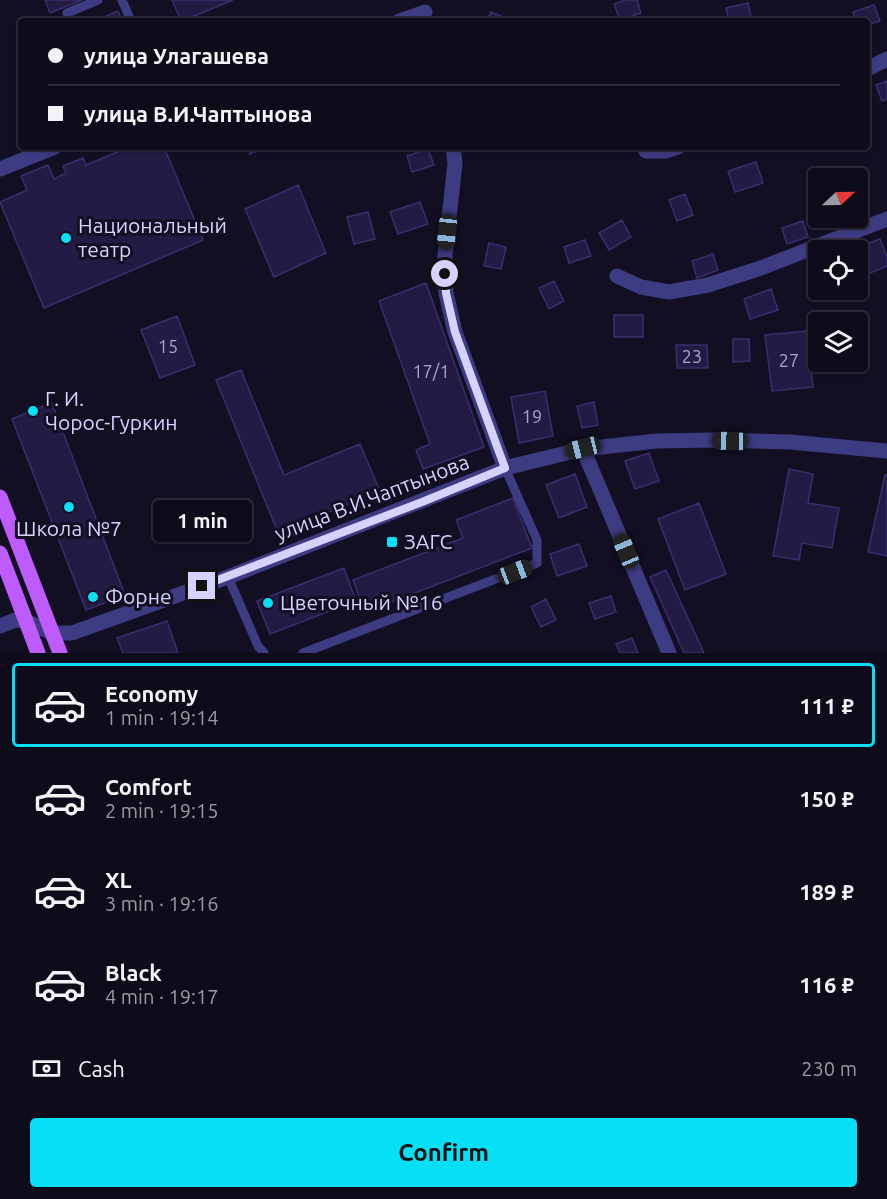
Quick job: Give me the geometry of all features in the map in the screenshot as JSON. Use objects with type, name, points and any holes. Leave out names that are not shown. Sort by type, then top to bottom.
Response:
[{"type":"main road","points":[[0,497],[60,653]]},
{"type":"main road","points":[[0,553],[38,653]]},
{"type":"street","points":[[406,18],[424,11]]},
{"type":"street","points":[[870,68],[887,59]]},
{"type":"street","points":[[0,169],[48,150]]},
{"type":"street","points":[[453,150],[455,164],[445,255],[446,293],[455,332],[505,468]]},
{"type":"street","points":[[646,150],[669,150]]},
{"type":"street","points":[[617,276],[641,287],[669,292],[708,285],[761,268],[887,219]]},
{"type":"street","name":"улица В.И.Чаптынова","points":[[27,622],[52,633],[72,633],[83,630],[228,577],[505,468],[583,448],[657,441],[711,440],[790,442],[884,451]]},
{"type":"street","points":[[583,448],[669,653]]},
{"type":"street","points":[[0,626],[15,620],[27,622]]},
{"type":"lane","points":[[67,13],[99,0]]},
{"type":"lane","points":[[122,0],[130,18]]},
{"type":"lane","points":[[303,653],[537,563],[537,540],[505,468]]},
{"type":"lane","points":[[228,577],[258,646],[264,653]]},
{"type":"building","points":[[45,0],[82,0],[50,13]]},
{"type":"building","points":[[172,0],[233,0],[188,18],[180,18]]},
{"type":"building","points":[[626,0],[637,0],[641,13],[619,18],[614,4]]},
{"type":"building","points":[[748,3],[751,18],[728,18],[726,8]]},
{"type":"building","points":[[874,5],[880,21],[870,24],[870,18],[855,18],[853,12]]},
{"type":"building","points":[[118,11],[121,18],[102,18]]},
{"type":"building","points":[[491,12],[506,18],[488,18]]},
{"type":"building","points":[[887,81],[887,99],[882,101],[876,85]]},
{"type":"building","points":[[122,150],[165,150],[203,240],[44,308],[0,202],[27,190],[21,176],[48,165],[54,179],[66,173],[63,166],[83,158],[86,165]]},
{"type":"building","points":[[428,150],[434,165],[412,172],[407,156]]},
{"type":"building","points":[[756,162],[763,183],[735,192],[728,171]]},
{"type":"building","points":[[298,185],[326,253],[274,277],[245,209]]},
{"type":"building","points":[[685,194],[693,215],[677,221],[669,200]]},
{"type":"building","points":[[420,202],[428,224],[398,234],[390,212]]},
{"type":"building","points":[[368,212],[375,239],[354,244],[347,217]]},
{"type":"building","points":[[622,220],[631,237],[609,250],[599,233]]},
{"type":"building","points":[[803,221],[808,237],[787,244],[782,228]]},
{"type":"building","points":[[880,239],[887,257],[887,266],[870,273],[868,267],[868,243]]},
{"type":"building","points":[[585,240],[591,256],[569,263],[564,247]]},
{"type":"building","points":[[489,243],[506,247],[501,269],[484,266]]},
{"type":"building","points":[[713,254],[718,270],[697,278],[692,261]]},
{"type":"building","points":[[554,281],[564,301],[549,309],[539,288]]},
{"type":"building","points":[[426,283],[484,447],[423,469],[416,450],[430,444],[379,301]]},
{"type":"building","points":[[771,289],[778,310],[750,319],[744,299]]},
{"type":"building","points":[[614,315],[643,315],[643,337],[614,337]]},
{"type":"building","points":[[177,316],[195,365],[160,378],[141,330]]},
{"type":"building","points":[[807,331],[808,372],[811,372],[813,387],[772,391],[765,335]]},
{"type":"building","points":[[733,339],[749,339],[750,361],[733,362]]},
{"type":"building","points":[[676,345],[707,345],[708,368],[677,368]]},
{"type":"building","points":[[241,370],[284,475],[360,444],[380,491],[278,533],[216,380]]},
{"type":"building","points":[[545,391],[553,436],[519,443],[511,397]]},
{"type":"building","points":[[594,402],[598,425],[582,428],[577,406]]},
{"type":"building","name":"Школа №7","points":[[52,403],[125,595],[86,610],[12,419]]},
{"type":"building","points":[[649,453],[659,481],[635,489],[625,461]]},
{"type":"building","points":[[789,469],[813,474],[808,503],[839,508],[832,548],[802,543],[799,560],[773,556]]},
{"type":"building","points":[[575,474],[587,507],[559,518],[546,485]]},
{"type":"building","points":[[885,475],[887,475],[887,556],[868,552]]},
{"type":"building","points":[[513,498],[532,548],[365,612],[353,580],[463,538],[456,520]]},
{"type":"building","points":[[699,503],[726,574],[685,590],[658,519]]},
{"type":"building","points":[[579,544],[587,566],[557,576],[550,554]]},
{"type":"building","points":[[344,568],[356,601],[270,634],[257,601]]},
{"type":"building","points":[[666,570],[704,653],[684,653],[650,577]]},
{"type":"building","points":[[611,596],[616,612],[595,619],[589,603]]},
{"type":"building","points":[[546,599],[556,620],[541,627],[531,607]]},
{"type":"building","points":[[167,621],[178,653],[123,653],[117,638]]},
{"type":"building","points":[[632,638],[638,653],[620,653],[616,644]]},
{"type":"place","name":"Национальный театр","points":[[66,238]]},
{"type":"place","name":"Г. И. Чорос-Гуркин","points":[[33,411]]},
{"type":"place","name":"Школа №7","points":[[69,507]]},
{"type":"place","name":"ЗАГС","points":[[392,542]]},
{"type":"place","name":"Форне","points":[[93,597]]},
{"type":"place","name":"Цветочный №16","points":[[268,603]]},
{"type":"route","points":[[202,586],[505,468],[455,332],[446,293],[445,274]]}]
